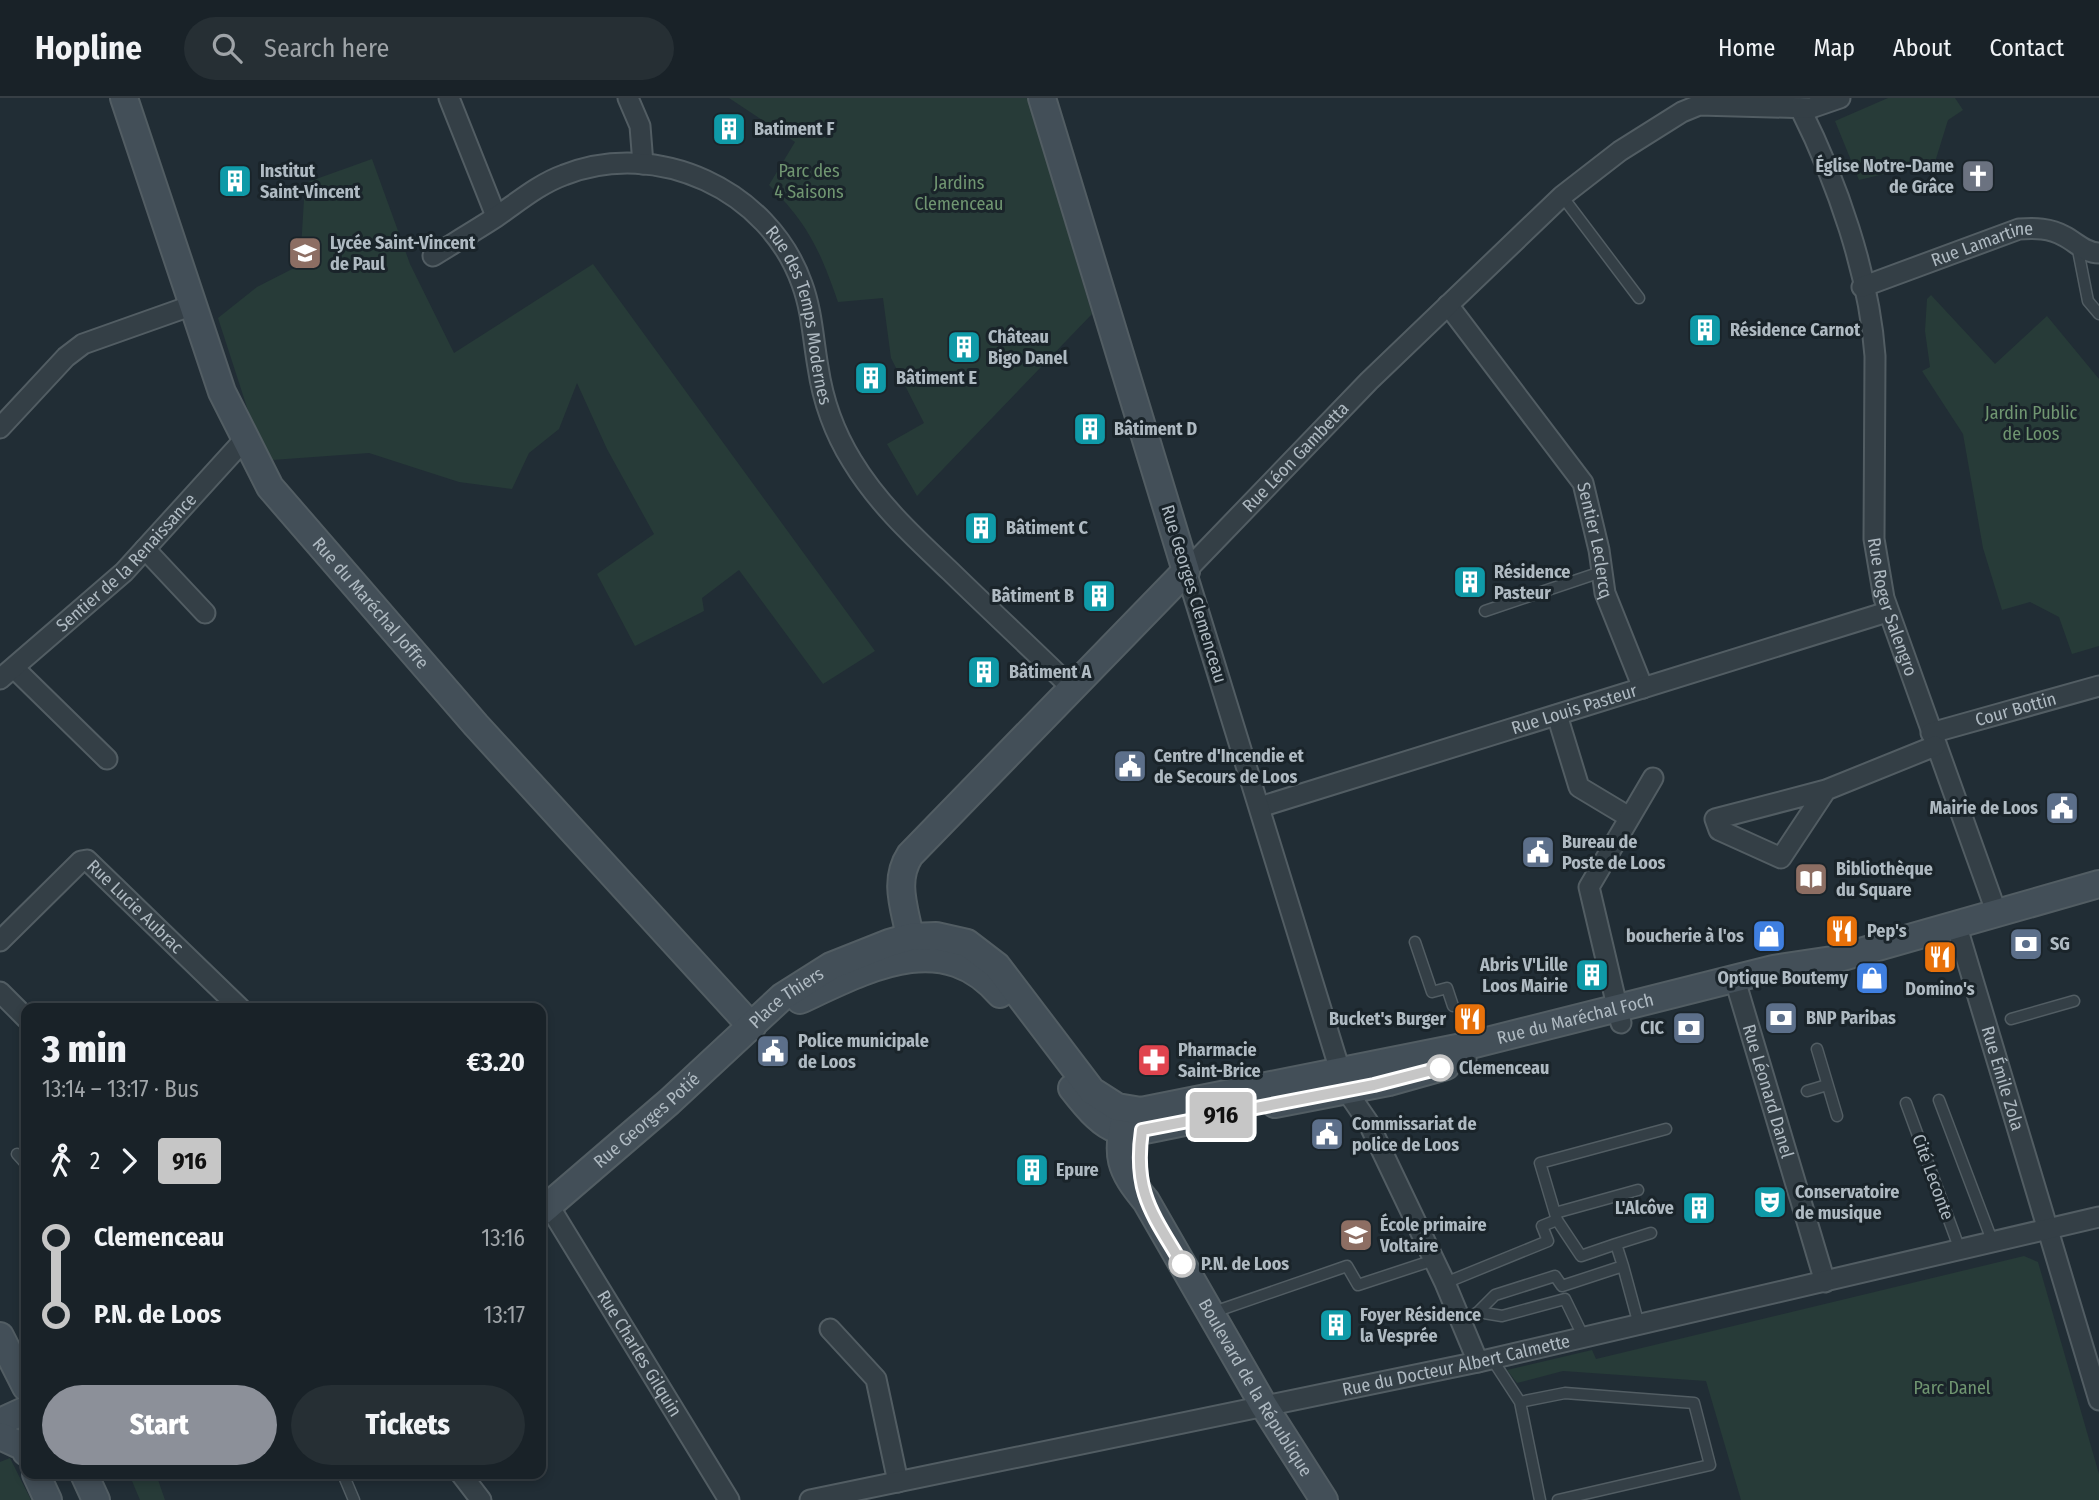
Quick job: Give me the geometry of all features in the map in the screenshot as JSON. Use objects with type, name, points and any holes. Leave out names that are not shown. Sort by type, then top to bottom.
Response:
[{"type":"street","name":"Rue du Maréchal Joffre","points":[[124,98],[222,392],[270,487],[296,520],[550,807],[752,1027]]},
{"type":"street","points":[[449,98],[496,216]]},
{"type":"street","points":[[628,98],[640,126],[643,164]]},
{"type":"street","name":"Rue Georges Clemenceau","points":[[1042,98],[1343,1081],[1365,1115],[1445,1283],[1470,1316],[1485,1361]]},
{"type":"street","name":"Rue Léon Gambetta","points":[[910,937],[900,884],[902,869],[910,855],[1369,380],[1562,196],[1620,151],[1697,102],[1800,108],[1824,105],[1840,98]]},
{"type":"street","name":"Rue Roger Salengro","points":[[1800,108],[1844,215],[1862,287],[1875,356],[1874,539],[1888,612],[1997,914]]},
{"type":"street","name":"Rue des Temps Modernes","points":[[433,256],[565,174],[602,165],[643,164],[702,178],[740,200],[775,233],[792,259],[803,286],[826,405],[841,443],[860,474],[899,522],[1073,689]]},
{"type":"street","name":"Rue Lamartine","points":[[1862,287],[2020,229],[2047,229],[2099,253]]},
{"type":"street","points":[[0,428],[66,358],[83,344],[193,305]]},
{"type":"street","name":"Sentier Leclercq","points":[[1448,305],[1579,477],[1599,550],[1607,600],[1643,688]]},
{"type":"street","name":"Sentier de la Renaissance","points":[[7,674],[124,572],[244,440]]},
{"type":"street","points":[[145,549],[205,613]]},
{"type":"street","name":"Rue Louis Pasteur","points":[[1260,807],[1888,612]]},
{"type":"street","points":[[7,674],[107,759]]},
{"type":"street","name":"Cour Bottin","points":[[1826,790],[1781,858],[1719,831],[1715,819],[1826,790],[1933,740],[2099,686]]},
{"type":"street","points":[[1557,715],[1579,787],[1629,817]]},
{"type":"street","points":[[1619,1017],[1589,887],[1653,778]]},
{"type":"street","name":"Rue Lucie Aubrac","points":[[0,941],[81,861],[87,860],[235,1003]]},
{"type":"street","name":"Rue du Maréchal Foch","points":[[1133,1121],[1343,1081],[1467,1045],[1619,1017],[1737,987],[1784,966],[1832,960],[1957,927],[2099,884]]},
{"type":"street","name":"Rue Émile Zola","points":[[1957,927],[1993,1024],[2099,1400]]},
{"type":"street","name":"Place Thiers","points":[[752,1027],[782,997],[816,974],[910,937],[948,937],[975,947],[997,966],[1092,1091],[1133,1121]]},
{"type":"street","name":"Place Thiers","points":[[752,1027],[812,995],[907,959],[946,958],[980,974],[1001,996],[1097,1120],[1133,1121]]},
{"type":"street","name":"Rue Léonard Danel","points":[[1737,987],[1778,1099],[1825,1282]]},
{"type":"street","points":[[0,992],[21,1013]]},
{"type":"street","name":"Rue Georges Potié","points":[[546,1208],[752,1027]]},
{"type":"street","name":"Boulevard de la République","points":[[1133,1121],[1138,1172],[1146,1201],[1264,1406],[1324,1500]]},
{"type":"street","name":"Rue Charles Gilquin","points":[[546,1211],[729,1500]]},
{"type":"street","name":"Rue du Docteur Albert Calmette","points":[[810,1500],[1485,1361],[2099,1217]]},
{"type":"street","points":[[830,1329],[876,1379],[898,1482]]},
{"type":"street","points":[[0,1336],[21,1377]]},
{"type":"street","points":[[10,1436],[21,1418]]},
{"type":"street","points":[[38,1479],[48,1500]]},
{"type":"street","points":[[86,1479],[96,1500]]},
{"type":"street","points":[[465,1479],[481,1500]]},
{"type":"lane","points":[[1562,196],[1639,298]]},
{"type":"lane","points":[[2077,244],[2088,301],[2099,314]]},
{"type":"lane","points":[[1485,611],[1601,572]]},
{"type":"lane","points":[[1415,942],[1432,992],[1447,988],[1453,1006]]},
{"type":"lane","points":[[2011,1019],[2074,1001]]},
{"type":"lane","points":[[1817,1049],[1837,1116]]},
{"type":"lane","points":[[1807,1091],[1828,1085]]},
{"type":"lane","name":"Cité Leconte","points":[[1939,1100],[1993,1243]]},
{"type":"lane","name":"Cité Leconte","points":[[1906,1103],[1960,1251]]},
{"type":"lane","points":[[1651,1233],[1581,1256],[1556,1217],[1541,1163],[1666,1129]]},
{"type":"lane","points":[[17,1154],[21,1158]]},
{"type":"lane","points":[[1445,1283],[1548,1241],[1542,1226],[1556,1217],[1638,1190]]},
{"type":"lane","points":[[1616,1244],[1639,1325]]},
{"type":"lane","points":[[1210,1314],[1347,1266],[1358,1285],[1434,1260]]},
{"type":"lane","points":[[1470,1316],[1495,1295],[1555,1276],[1562,1286],[1623,1266]]},
{"type":"lane","points":[[1470,1316],[1502,1316],[1565,1299],[1584,1338]]},
{"type":"lane","points":[[1485,1361],[1520,1402],[1540,1500]]},
{"type":"lane","points":[[1520,1402],[1565,1393],[1694,1404],[1710,1465],[1558,1500]]},
{"type":"lane","points":[[346,1479],[354,1500]]},
{"type":"green space","name":"Jardins Clemenceau","points":[[729,98],[1028,98],[1092,314],[917,496],[887,444],[924,423],[891,358],[883,298],[838,302],[825,267],[803,225],[769,185],[795,142]]},
{"type":"green space","points":[[1888,98],[1955,98],[1963,110],[1948,120],[1935,162],[1859,180],[1835,121]]},
{"type":"green space","points":[[372,159],[410,264],[454,353],[593,264],[875,651],[823,684],[739,570],[702,598],[704,611],[635,646],[597,574],[654,534],[607,449],[577,383],[559,429],[529,453],[512,489],[459,482],[369,453],[272,460],[255,432],[218,318],[257,287],[300,265],[305,183]]},
{"type":"green space","name":"Jardin Public de Loos","points":[[1931,295],[1995,364],[2047,316],[2099,379],[2099,646],[2072,654],[2059,617],[2030,602],[2002,610],[1983,548],[1963,434],[1922,371],[1930,367],[1925,331],[1927,299]]},
{"type":"green space","name":"Parc Danel","points":[[2024,1256],[2038,1262],[2099,1474],[2099,1500],[1741,1500],[1706,1381],[1563,1371],[1517,1383],[1507,1370],[1592,1350],[1596,1359]]},
{"type":"green space","points":[[10,1458],[31,1500],[0,1500],[0,1462]]},
{"type":"green space","points":[[131,1479],[158,1479],[165,1500],[140,1500]]},
{"type":"bus line","name":"916","points":[[1182,1264],[1146,1201],[1139,1179],[1138,1155],[1142,1130],[1389,1082],[1440,1068]]},
{"type":"place","name":"Batiment F","points":[[729,129]]},
{"type":"place","name":"Église Notre-Dame de Grâce","points":[[1978,176]]},
{"type":"place","name":"Institut Saint-Vincent","points":[[235,181]]},
{"type":"place","name":"Lycée Saint-Vincent de Paul","points":[[305,253]]},
{"type":"place","name":"Résidence Carnot","points":[[1705,330]]},
{"type":"place","name":"Château Bigo Danel","points":[[964,347]]},
{"type":"place","name":"Bâtiment E","points":[[871,378]]},
{"type":"place","name":"Bâtiment D","points":[[1090,429]]},
{"type":"place","name":"Bâtiment C","points":[[981,528]]},
{"type":"place","name":"Résidence Pasteur","points":[[1470,582]]},
{"type":"place","name":"Bâtiment B","points":[[1099,596]]},
{"type":"place","name":"Bâtiment A","points":[[984,672]]},
{"type":"place","name":"Centre d'Incendie et de Secours de Loos","points":[[1130,766]]},
{"type":"place","name":"Mairie de Loos","points":[[2062,808]]},
{"type":"place","name":"Bureau de Poste de Loos","points":[[1538,852]]},
{"type":"place","name":"Bibliothèque du Square","points":[[1811,879]]},
{"type":"place","name":"Pep's","points":[[1842,931]]},
{"type":"place","name":"boucherie à l'os","points":[[1769,936]]},
{"type":"place","name":"SG","points":[[2026,944]]},
{"type":"place","name":"Domino's","points":[[1940,957]]},
{"type":"place","name":"Abris V'Lille Loos Mairie","points":[[1592,975]]},
{"type":"place","name":"Optique Boutemy","points":[[1872,978]]},
{"type":"place","name":"BNP Paribas","points":[[1781,1018]]},
{"type":"place","name":"Bucket's Burger","points":[[1470,1019]]},
{"type":"place","name":"CIC","points":[[1689,1028]]},
{"type":"place","name":"Police municipale de Loos","points":[[773,1051]]},
{"type":"place","name":"Pharmacie Saint-Brice","points":[[1154,1060]]},
{"type":"place","name":"Clemenceau","points":[[1440,1068]]},
{"type":"place","name":"Commissariat de police de Loos","points":[[1327,1134]]},
{"type":"place","name":"Epure","points":[[1032,1170]]},
{"type":"place","name":"Conservatoire de musique","points":[[1770,1202]]},
{"type":"place","name":"L'Alcôve","points":[[1699,1208]]},
{"type":"place","name":"École primaire Voltaire","points":[[1356,1235]]},
{"type":"place","name":"P.N. de Loos","points":[[1182,1264]]},
{"type":"place","name":"Foyer Résidence la Vesprée","points":[[1336,1325]]},
{"type":"park label","name":"Parc des 4 Saisons","points":[[809,181]]}]
